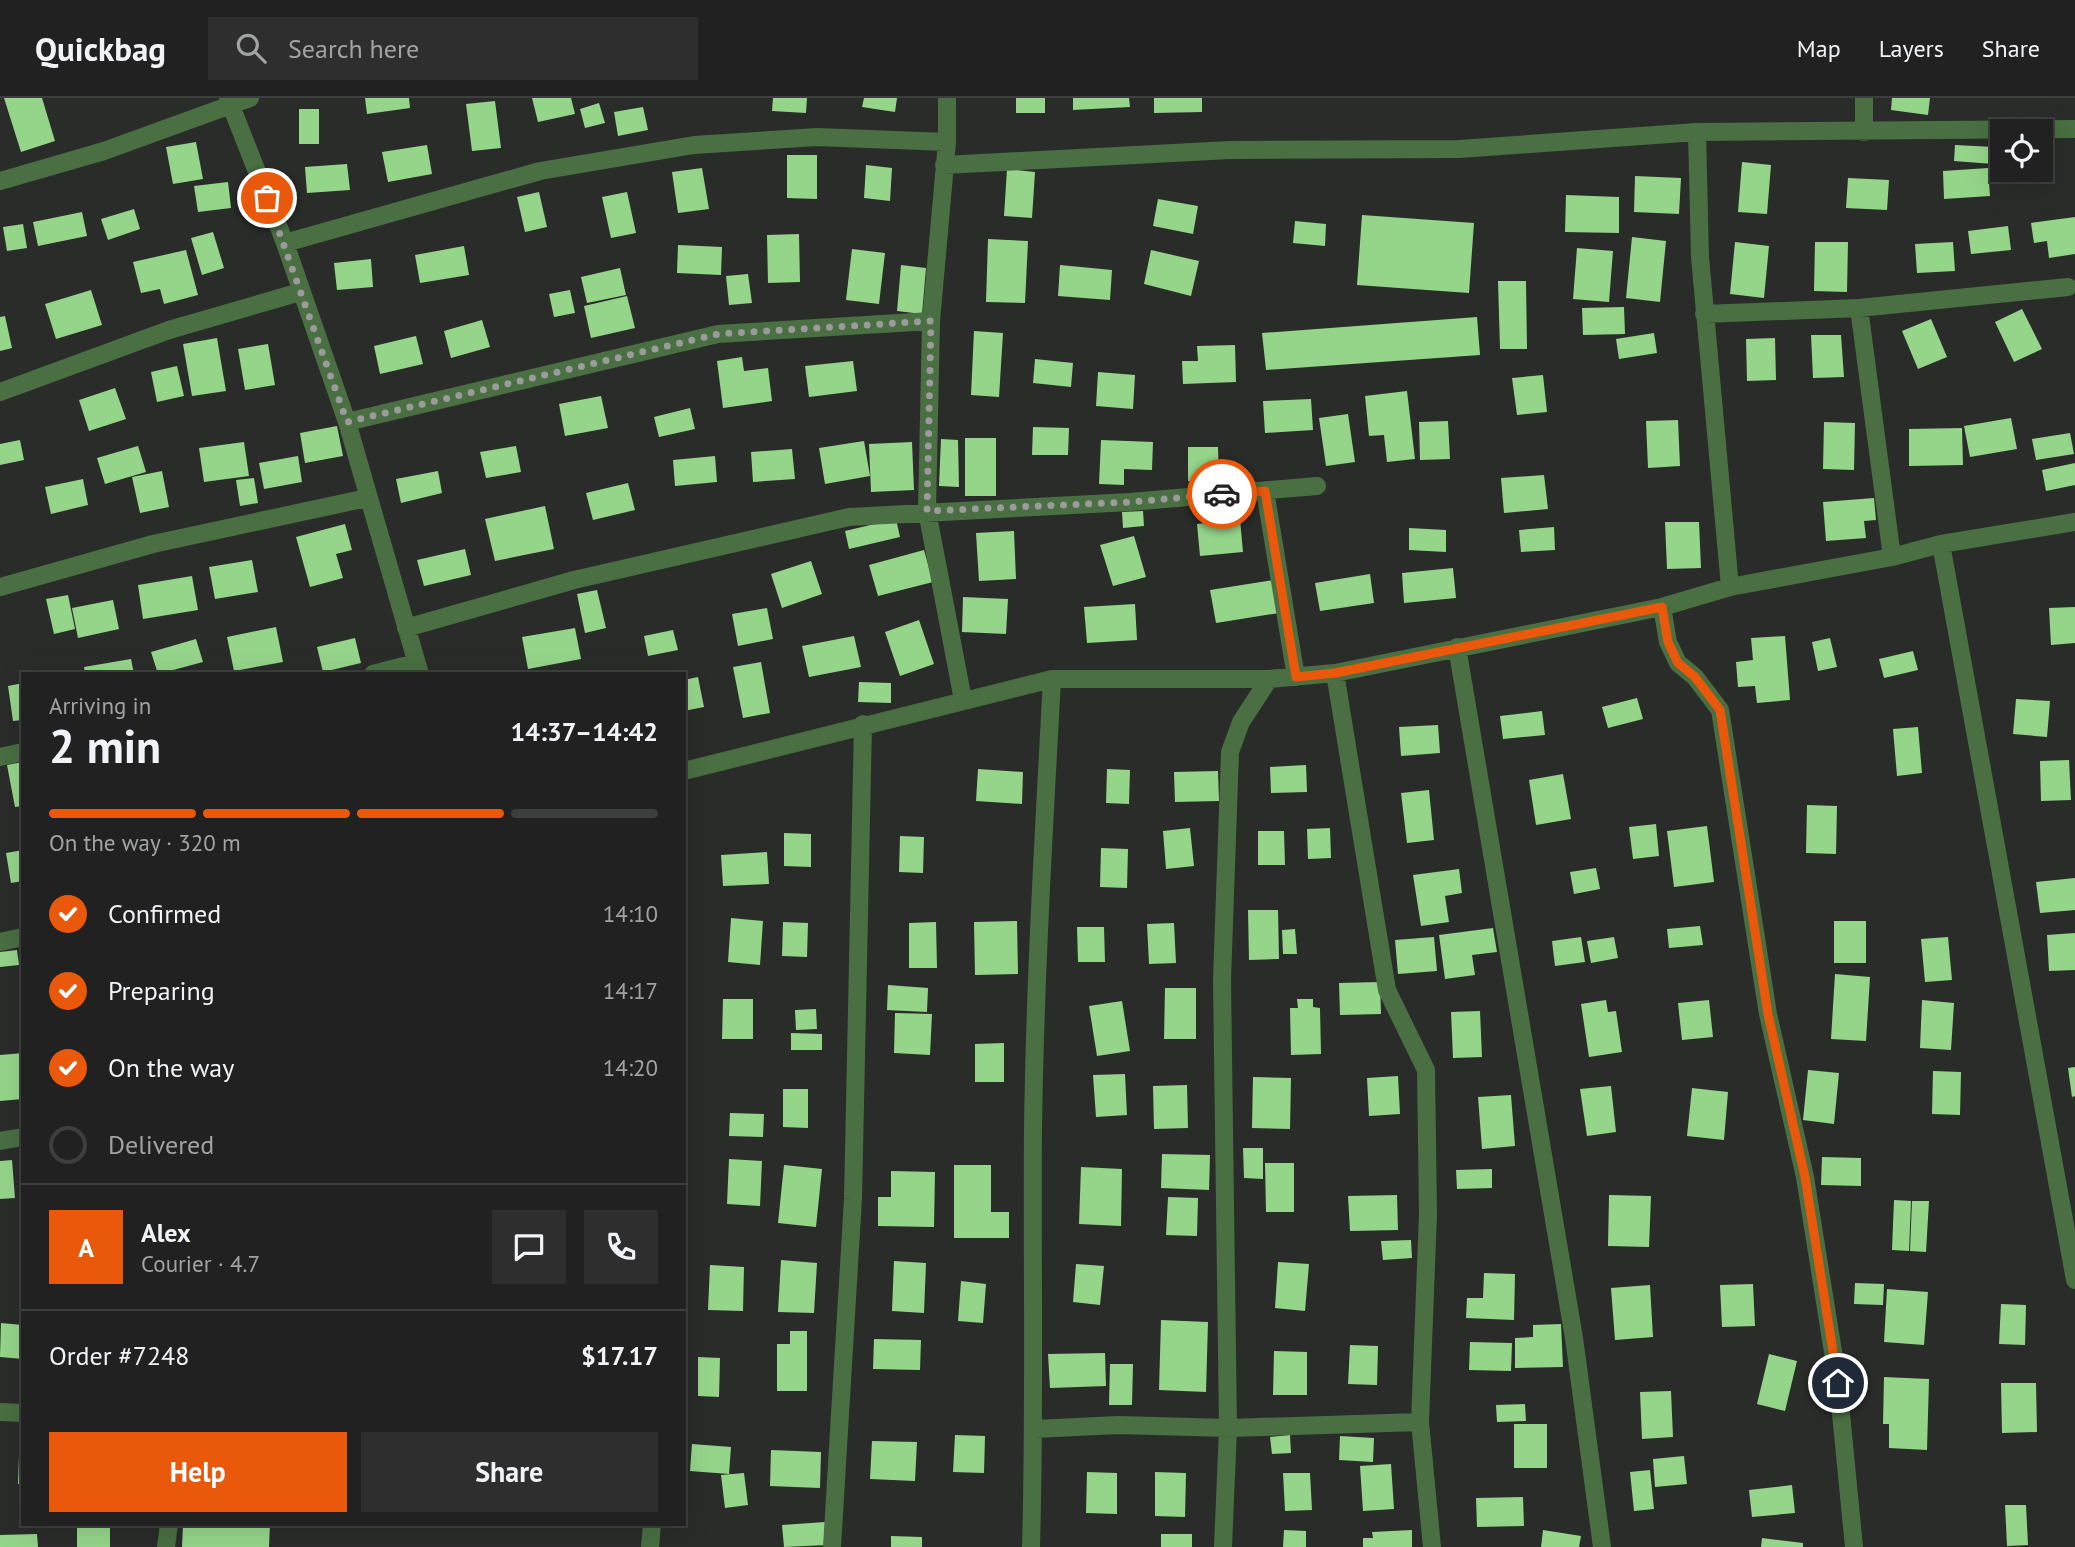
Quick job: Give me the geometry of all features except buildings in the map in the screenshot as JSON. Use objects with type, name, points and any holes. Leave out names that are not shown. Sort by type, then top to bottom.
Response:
[{"type":"street","points":[[0,181],[104,151],[229,102],[250,98]]},
{"type":"street","points":[[947,98],[947,142],[931,321],[927,511],[963,700]]},
{"type":"street","points":[[1864,98],[1864,132]]},
{"type":"street","points":[[229,102],[285,243],[347,422],[417,668],[388,672]]},
{"type":"street","points":[[944,165],[1230,150],[1459,149],[1697,132],[2075,129]]},
{"type":"street","points":[[1697,132],[1704,314],[1730,587]]},
{"type":"street","points":[[285,243],[540,171],[694,145],[817,137],[947,142]]},
{"type":"street","points":[[1704,314],[1858,308],[2068,286]]},
{"type":"street","points":[[0,392],[169,330],[300,292]]},
{"type":"street","points":[[1858,308],[1892,557]]},
{"type":"street","points":[[347,422],[718,334],[931,321]]},
{"type":"street","points":[[406,628],[574,580],[849,517],[1130,502],[1317,486]]},
{"type":"street","points":[[1265,491],[1296,677]]},
{"type":"street","points":[[0,587],[153,544],[367,498]]},
{"type":"street","points":[[686,770],[863,724],[1052,679],[1269,679],[1335,673],[1662,607],[1730,587],[1892,557],[1941,544],[2075,522]]},
{"type":"street","points":[[1941,544],[2075,1280]]},
{"type":"street","points":[[1662,607],[1668,642],[1678,663],[1695,677],[1720,710],[1768,1014],[1805,1177],[1836,1370],[1854,1547]]},
{"type":"street","points":[[1457,647],[1574,1338],[1602,1547]]},
{"type":"street","points":[[1335,673],[1387,990],[1426,1070],[1428,1214],[1420,1422],[1432,1547]]},
{"type":"street","points":[[1031,1547],[1035,1429],[1033,1129],[1052,679]]},
{"type":"street","points":[[1223,1547],[1228,1428],[1222,980],[1230,752],[1241,722],[1269,679]]},
{"type":"street","points":[[832,1547],[853,1199],[863,724]]},
{"type":"street","points":[[0,757],[21,752]]},
{"type":"street","points":[[0,942],[21,937]]},
{"type":"street","points":[[0,1141],[21,1138]]},
{"type":"street","points":[[0,1412],[21,1413]]},
{"type":"street","points":[[1035,1429],[1118,1425],[1228,1428],[1420,1422]]},
{"type":"street","points":[[166,1547],[169,1526]]},
{"type":"street","points":[[650,1547],[652,1526]]},
{"type":"way so far","points":[[267,198],[347,422],[718,334],[931,321],[927,511],[1130,502],[1222,494]]},
{"type":"route","points":[[1222,494],[1265,491],[1296,677],[1335,673],[1662,607],[1668,642],[1678,663],[1695,677],[1720,710],[1768,1014],[1805,1177],[1838,1383]]}]
